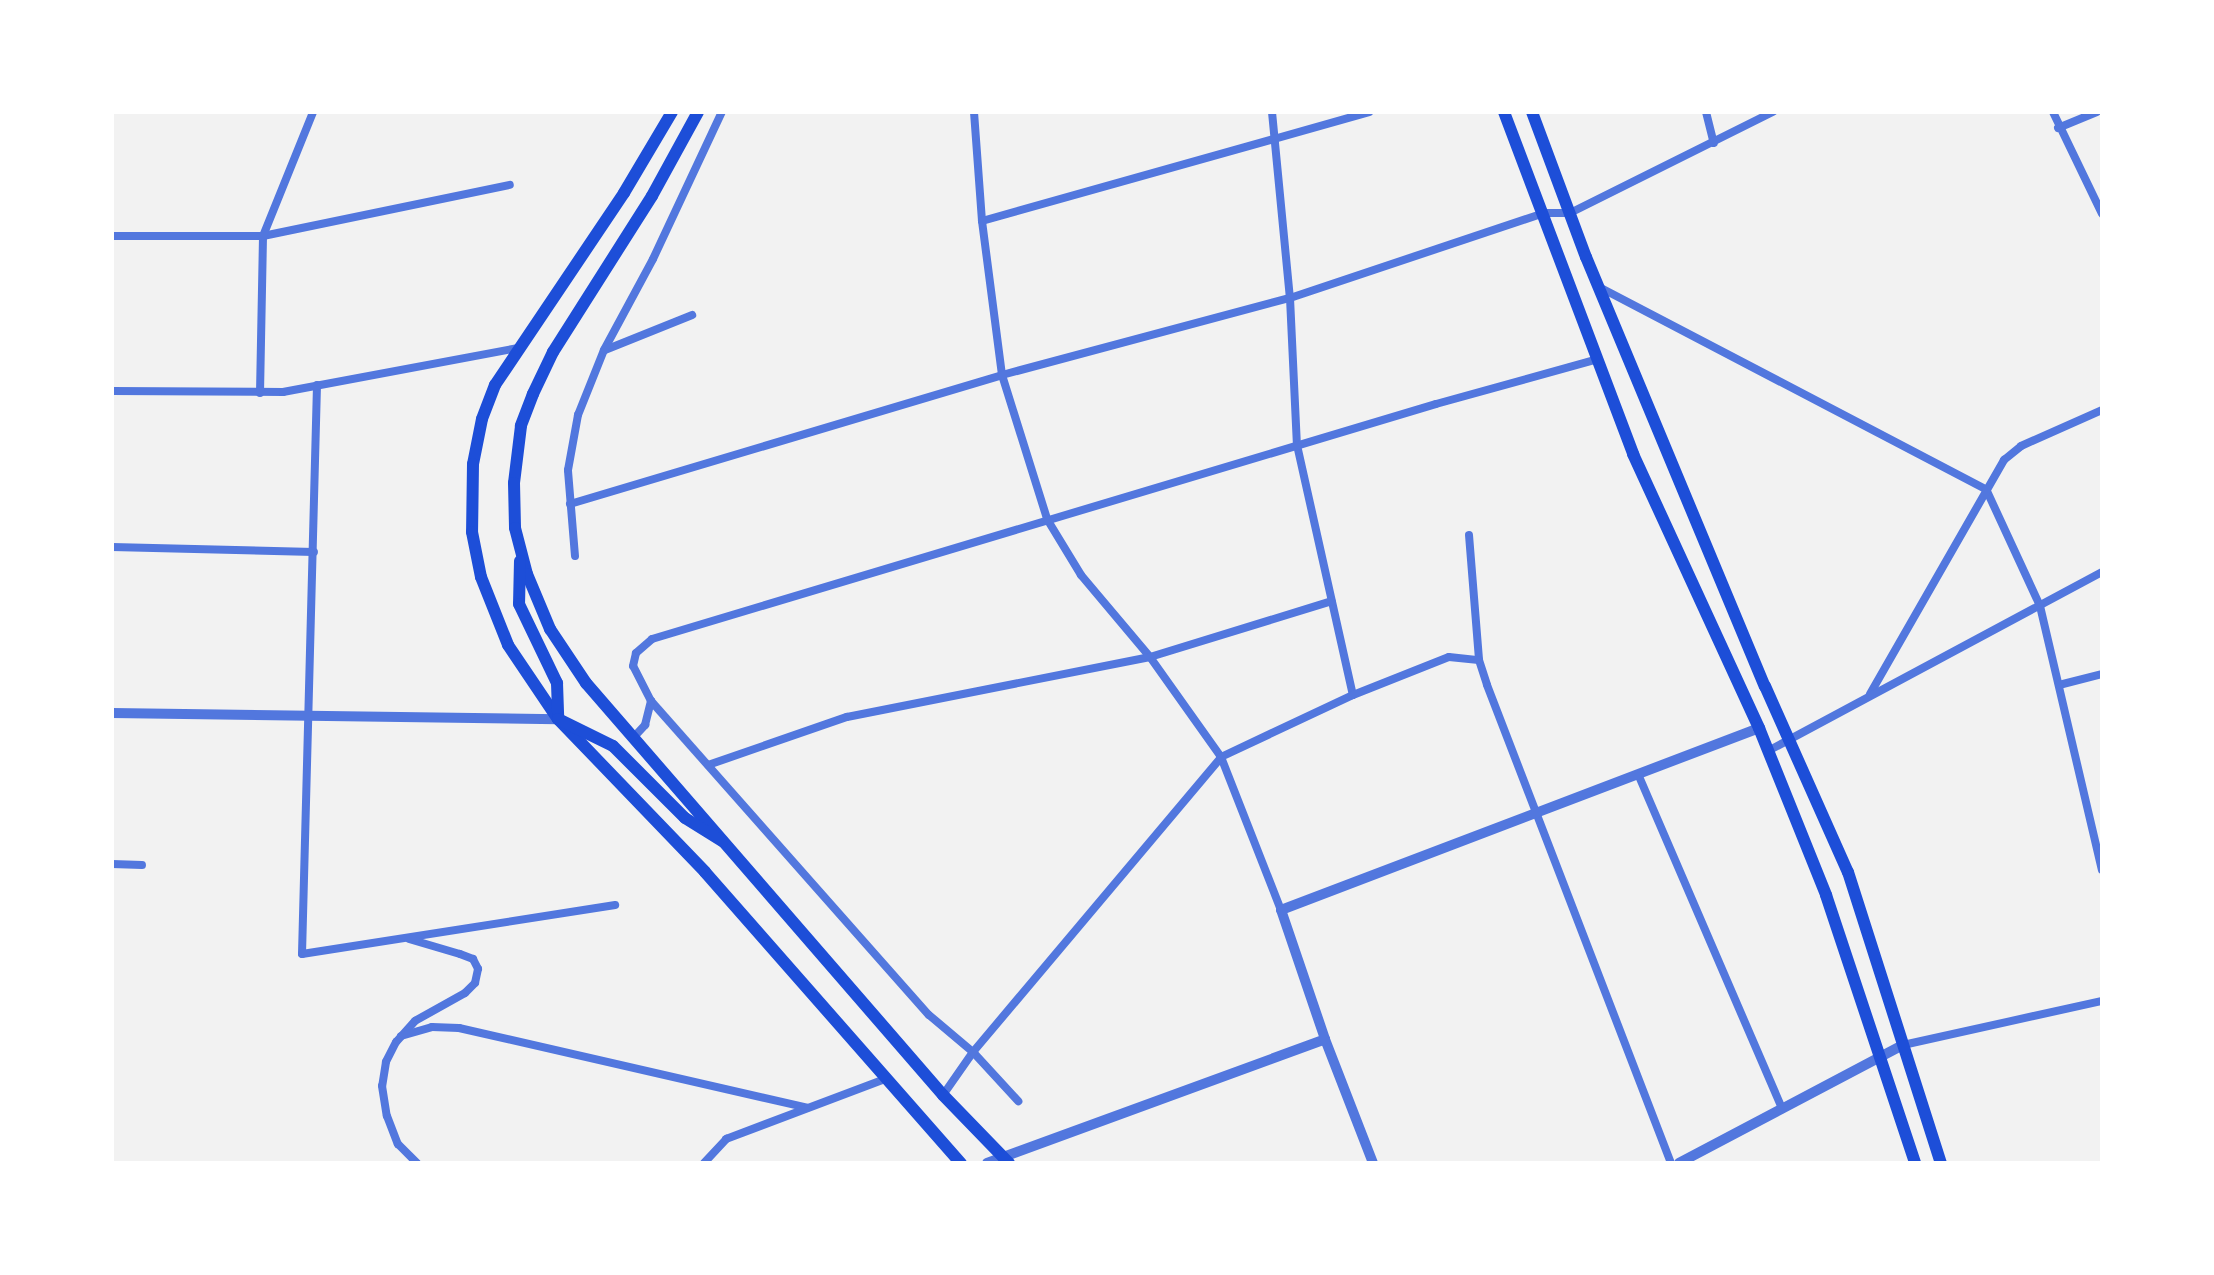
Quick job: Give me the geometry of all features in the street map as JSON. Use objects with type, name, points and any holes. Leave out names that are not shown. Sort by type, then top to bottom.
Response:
[{"type":"highway","points":[[672,112],[615,206],[495,385],[482,419],[473,464],[472,532],[481,577],[496,619],[528,678],[558,719],[705,872],[961,1163]]},
{"type":"highway","points":[[558,719],[557,683],[523,618],[519,604],[520,550],[514,509],[516,452],[533,394],[553,352],[652,196],[698,112]]},
{"type":"highway","points":[[1504,112],[1633,454],[1759,728],[1826,895],[1915,1163]]},
{"type":"highway","points":[[1532,112],[1599,286],[1789,740],[1848,872],[1941,1163]]},
{"type":"highway","points":[[520,550],[550,629],[586,683],[943,1095],[1006,1160]]},
{"type":"highway","points":[[558,719],[613,746],[685,818],[729,845]]},
{"type":"street","points":[[260,393],[263,236],[313,112]]},
{"type":"street","points":[[575,556],[568,470],[578,415],[604,350],[653,259],[722,112]]},
{"type":"street","points":[[974,112],[982,221],[1002,375],[1047,519],[1081,575],[1150,657],[1221,757],[1281,910],[1325,1039],[1373,1163]]},
{"type":"street","points":[[1272,112],[1290,298],[1297,445],[1353,695]]},
{"type":"street","points":[[982,221],[1369,112]]},
{"type":"street","points":[[1706,112],[1714,143]]},
{"type":"street","points":[[570,504],[1002,375],[1290,298],[1544,213],[1570,213],[1773,112]]},
{"type":"street","points":[[2053,112],[2089,194],[2102,214]]},
{"type":"street","points":[[2058,128],[2097,112]]},
{"type":"street","points":[[112,236],[263,236],[510,185]]},
{"type":"street","points":[[2089,194],[2102,200]]},
{"type":"street","points":[[1599,286],[1986,489],[2040,606],[2098,839],[2102,870]]},
{"type":"street","points":[[604,350],[692,315]]},
{"type":"street","points":[[112,391],[260,393],[517,348]]},
{"type":"street","points":[[1018,1101],[973,1052],[929,1015],[651,701],[633,666],[636,653],[652,639],[1297,445],[1595,360]]},
{"type":"street","points":[[317,385],[311,718],[302,954],[615,905]]},
{"type":"street","points":[[1870,694],[2004,460],[2021,446],[2102,410]]},
{"type":"street","points":[[1469,535],[1479,660],[1534,814],[1671,1163]]},
{"type":"street","points":[[112,547],[314,552]]},
{"type":"street","points":[[1768,751],[2102,572]]},
{"type":"street","points":[[708,765],[847,717],[1150,657],[1332,601]]},
{"type":"street","points":[[943,1095],[973,1052],[1221,757],[1353,695],[1449,657],[1479,660]]},
{"type":"street","points":[[2059,685],[2102,674]]},
{"type":"street","points":[[633,738],[645,725],[651,701]]},
{"type":"street","points":[[112,713],[558,719]]},
{"type":"street","points":[[1281,910],[1759,728]]},
{"type":"street","points":[[1638,774],[1782,1109]]},
{"type":"street","points":[[112,864],[142,865]]},
{"type":"street","points":[[405,938],[473,959],[478,969],[475,983],[465,993],[415,1021],[401,1036],[386,1062],[382,1086],[387,1116],[398,1144],[417,1163]]},
{"type":"street","points":[[1679,1163],[1903,1045],[2102,1001]]},
{"type":"street","points":[[401,1036],[432,1027],[459,1028],[807,1108]]},
{"type":"street","points":[[987,1163],[1006,1160],[1325,1039]]},
{"type":"street","points":[[704,1163],[726,1139],[885,1079]]}]
